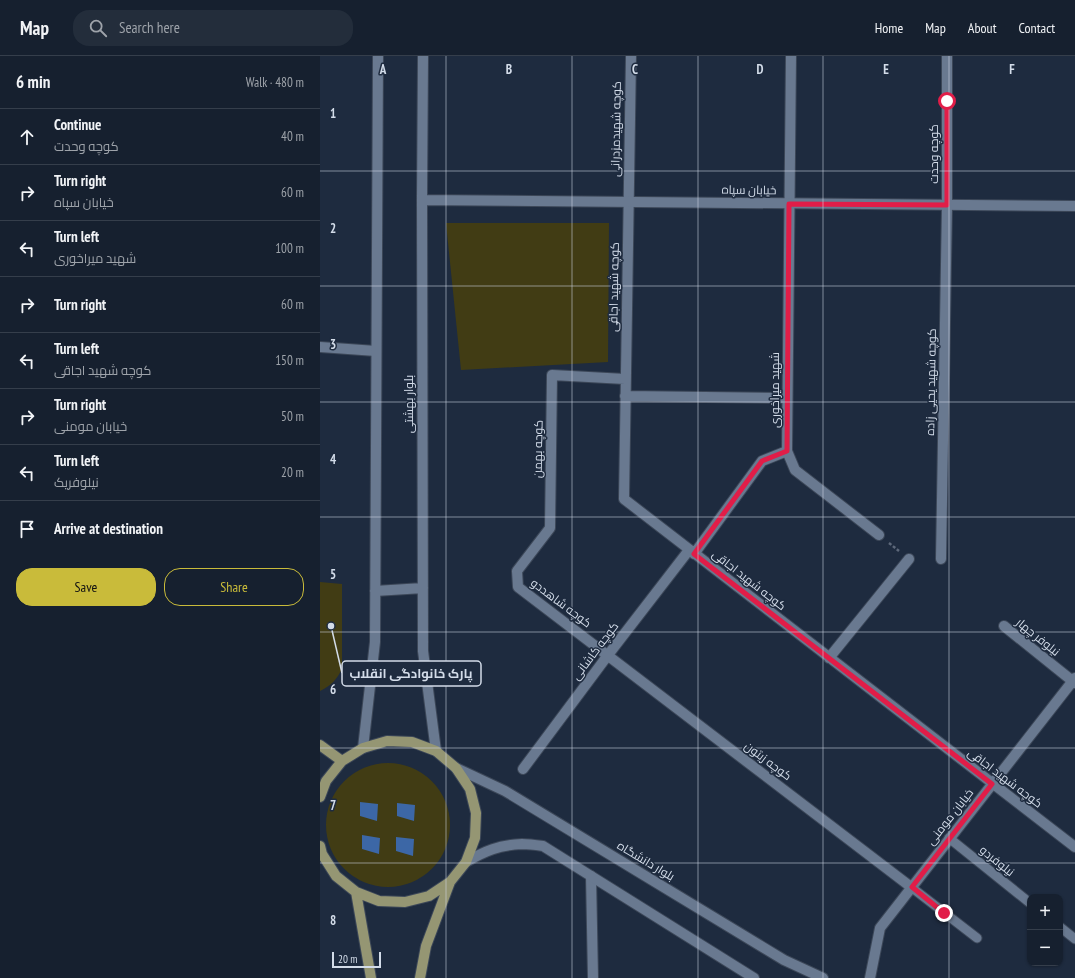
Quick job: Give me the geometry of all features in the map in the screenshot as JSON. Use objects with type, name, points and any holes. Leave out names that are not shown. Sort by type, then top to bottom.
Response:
[{"type":"main road","points":[[320,797],[326,781],[342,761],[363,748],[387,741],[412,742],[436,751],[456,768],[470,789],[476,813],[475,838],[466,862],[450,882],[429,896],[405,902],[379,901],[356,892],[336,876],[321,851]]},
{"type":"main road","points":[[320,745],[342,761]]},
{"type":"main road","points":[[420,978],[426,946],[450,882]]},
{"type":"main road","points":[[356,892],[371,978]]},
{"type":"street","points":[[363,748],[375,642],[378,56]]},
{"type":"street","name":"بلوار بهشتی","points":[[423,56],[423,651],[436,751]]},
{"type":"street","name":"کوچه شهیدمزدرانی","points":[[628,202],[631,56]]},
{"type":"street","name":"شهید میراخوری","points":[[791,56],[787,451],[795,470],[878,535]]},
{"type":"street","name":"کوچه وحدت","points":[[947,56],[947,205]]},
{"type":"street","name":"خیابان سپاه","points":[[422,200],[1075,206]]},
{"type":"street","name":"کوچه شهید اجاقی","points":[[628,202],[624,500],[1075,847]]},
{"type":"street","name":"کوچه شهید یحیی زاده","points":[[940,560],[947,205]]},
{"type":"street","points":[[320,347],[376,351]]},
{"type":"street","name":"کوچه بهمن","points":[[518,587],[517,571],[550,528],[552,375],[626,379]]},
{"type":"street","points":[[625,396],[788,398]]},
{"type":"street","name":"کوچه کاشانی","points":[[523,770],[608,655],[762,461],[787,451]]},
{"type":"street","points":[[829,658],[909,559]]},
{"type":"street","name":"کوچه شاهددو","points":[[518,587],[608,655]]},
{"type":"street","points":[[375,591],[422,588]]},
{"type":"street","name":"نیلوفر چهار","points":[[1004,626],[1074,681]]},
{"type":"street","name":"کوچه زیتون","points":[[608,655],[912,887]]},
{"type":"street","name":"خیابان مومنی","points":[[870,978],[880,928],[1074,681]]},
{"type":"street","name":"بلوار دانشگاه","points":[[456,768],[505,791],[784,960],[823,978]]},
{"type":"street","points":[[466,862],[484,852],[503,846],[523,844],[543,846],[754,978]]},
{"type":"street","points":[[591,876],[593,978]]},
{"type":"lane","name":"نیلوفردو","points":[[950,838],[1027,901]]},
{"type":"lane","points":[[912,887],[977,938]]},
{"type":"lane","points":[[1063,929],[1075,939]]},
{"type":"shaded area","points":[[446,223],[609,223],[608,362],[461,370]]},
{"type":"shaded area","points":[[320,582],[342,584],[342,669],[333,682],[320,691]]},
{"type":"shaded area","points":[[388,763],[400,764],[412,768],[432,781],[445,801],[449,813],[449,837],[445,849],[432,869],[412,882],[400,886],[388,887],[376,886],[364,882],[344,869],[331,849],[327,837],[326,825],[327,813],[331,801],[344,781],[364,768],[376,764]]},
{"type":"water","points":[[360,802],[378,804],[377,821],[360,816]]},
{"type":"water","points":[[397,803],[415,805],[414,821],[397,816]]},
{"type":"water","points":[[362,835],[380,838],[379,854],[362,849]]},
{"type":"water","points":[[396,837],[414,839],[413,856],[396,851]]},
{"type":"place","name":"پارک خانوادگی انقلاب","points":[[331,626]]},
{"type":"route","points":[[944,913],[912,887],[992,784],[694,554],[762,461],[787,451],[789,204],[947,205],[947,101]]}]
